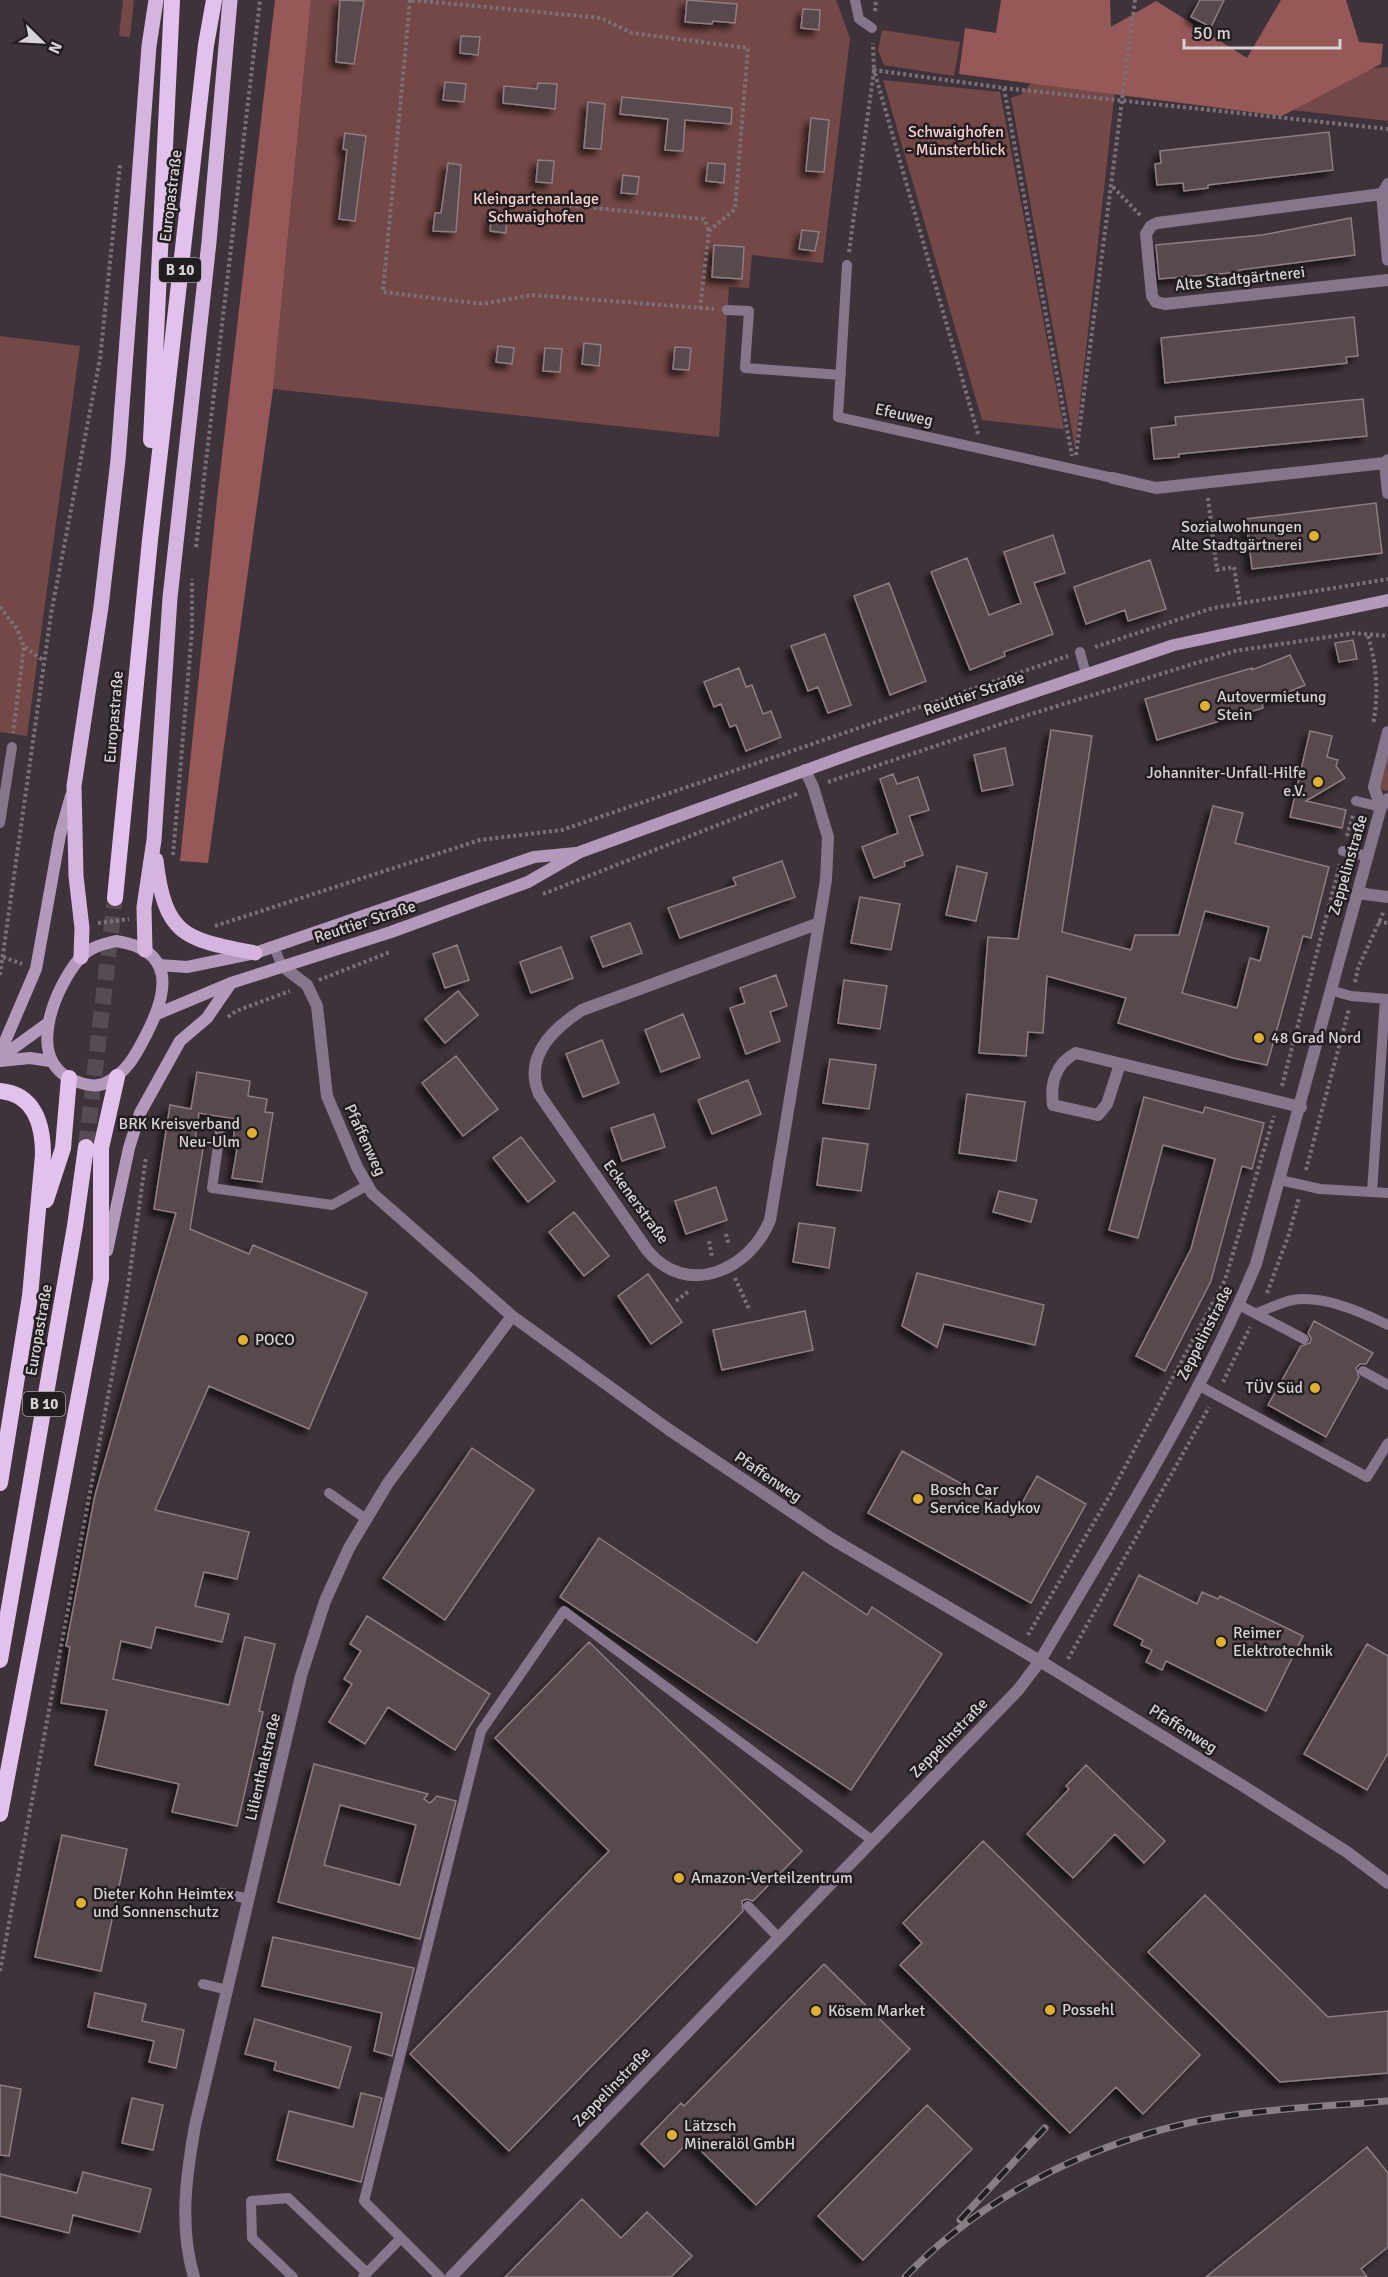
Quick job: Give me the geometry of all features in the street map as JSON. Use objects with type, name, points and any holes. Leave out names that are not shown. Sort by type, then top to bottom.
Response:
[{"type":"highway","name":"Europastraße","points":[[150,540],[153,377],[172,0]]},
{"type":"highway","name":"Europastraße","points":[[115,898],[150,540],[206,45],[214,0]]},
{"type":"highway","points":[[0,1814],[101,1279],[101,1148],[117,1077]]},
{"type":"highway","points":[[37,1229],[63,1148],[69,1078]]},
{"type":"highway","points":[[0,1091],[27,1102],[39,1119],[43,1155],[30,1296],[0,1483]]},
{"type":"highway","name":"Europastraße","points":[[0,1660],[75,1226],[86,1147]]},
{"type":"main road","points":[[0,1053],[36,969],[60,835],[74,786],[101,607],[118,460],[149,46],[156,0]]},
{"type":"main road","points":[[145,950],[144,907],[154,840],[170,598],[209,242],[230,0]]},
{"type":"main road","name":"Reuttier Straße","points":[[157,1014],[231,982],[391,932],[528,882],[580,852],[805,770],[1086,674],[1174,645],[1388,600]]},
{"type":"main road","points":[[74,786],[76,876],[82,928],[81,957]]},
{"type":"main road","points":[[154,840],[163,904],[177,927],[201,941],[255,953]]},
{"type":"main road","name":"Reuttier Straße","points":[[159,965],[187,967],[255,953],[534,857],[580,852]]},
{"type":"main road","points":[[0,1059],[30,1058],[50,1061],[69,1078],[84,1085],[101,1085],[117,1077],[129,1064],[157,1014],[163,995],[159,965],[145,950],[132,943],[117,941],[98,945],[81,957],[62,987],[48,1023],[46,1041],[50,1061]]},
{"type":"main road","points":[[101,1279],[120,1181],[140,1113],[180,1041],[207,1018],[231,982]]},
{"type":"main road","points":[[0,1059],[48,1023]]},
{"type":"street","points":[[1151,226],[1385,189],[1388,260]]},
{"type":"street","name":"Alte Stadtgärtnerei","points":[[1151,226],[1146,234],[1152,296],[1156,302],[1165,304],[1388,280]]},
{"type":"street","points":[[1386,462],[1388,493]]},
{"type":"street","name":"Efeuweg","points":[[1113,478],[1156,488],[1386,462]]},
{"type":"street","name":"Zeppelinstraße","points":[[451,2277],[1018,1690],[1040,1661],[1198,1385],[1239,1305],[1256,1264],[1301,1107],[1367,856],[1384,803],[1374,787],[1388,732]]},
{"type":"street","name":"Eckenerstraße","points":[[805,770],[813,787],[828,837],[826,880],[770,1220],[756,1247],[730,1267],[705,1274],[688,1274],[667,1267],[651,1255],[539,1094],[535,1080],[536,1060],[552,1032],[582,1010],[817,924]]},
{"type":"street","points":[[1357,893],[1388,897]]},
{"type":"street","points":[[282,966],[307,985]]},
{"type":"street","name":"Pfaffenweg","points":[[307,985],[317,1006],[327,1096],[343,1137],[368,1185],[393,1214],[512,1316],[668,1429],[832,1539],[1040,1661],[1347,1852],[1388,1883]]},
{"type":"street","points":[[1120,1064],[1107,1104],[1098,1115],[1053,1105],[1051,1091],[1059,1066],[1065,1059],[1076,1053],[1301,1107]]},
{"type":"street","name":"Lilienthalstraße","points":[[194,2277],[187,2253],[186,2176],[195,2126],[299,1688],[325,1601],[366,1519],[388,1483],[512,1316]]},
{"type":"lane","points":[[855,0],[859,19],[872,28]]},
{"type":"lane","name":"Efeuweg","points":[[847,265],[838,417],[1113,478]]},
{"type":"lane","points":[[727,310],[749,311],[745,368],[841,375]]},
{"type":"lane","points":[[1080,652],[1086,674]]},
{"type":"lane","points":[[0,823],[12,747]]},
{"type":"lane","points":[[1356,801],[1384,803]]},
{"type":"lane","points":[[1343,851],[1367,856]]},
{"type":"lane","points":[[274,947],[282,966]]},
{"type":"lane","points":[[1330,990],[1351,996],[1386,999],[1372,1192]]},
{"type":"lane","points":[[220,1132],[212,1188],[332,1205],[368,1185]]},
{"type":"lane","points":[[1280,1180],[1302,1187],[1388,1193]]},
{"type":"lane","points":[[1257,1313],[1289,1300],[1303,1299],[1330,1304],[1388,1325]]},
{"type":"lane","points":[[1239,1305],[1304,1339]]},
{"type":"lane","points":[[1363,1371],[1388,1385]]},
{"type":"lane","points":[[1198,1385],[1367,1477],[1388,1443]]},
{"type":"lane","points":[[329,1493],[366,1519]]},
{"type":"lane","points":[[440,2277],[364,2201],[481,1731],[564,1611],[873,1841]]},
{"type":"lane","points":[[222,1893],[249,1899]]},
{"type":"lane","points":[[748,1906],[779,1938]]},
{"type":"lane","points":[[202,1984],[228,1990]]},
{"type":"lane","points":[[293,2277],[252,2238],[251,2201],[288,2198],[365,2275],[401,2238]]},
{"type":"path","points":[[195,556],[260,0]]},
{"type":"path","points":[[516,200],[704,219],[709,231],[700,308],[532,295],[483,304],[383,292],[411,0],[601,18],[632,33],[748,48],[735,209],[709,231]]},
{"type":"path","points":[[1075,468],[1124,101],[1135,0]]},
{"type":"path","points":[[847,265],[874,70],[872,28]]},
{"type":"path","points":[[874,70],[1004,88],[1388,129]]},
{"type":"path","points":[[874,70],[982,448]]},
{"type":"path","points":[[1004,88],[1075,468]]},
{"type":"path","points":[[0,975],[44,661],[64,537],[100,358],[120,162]]},
{"type":"path","points":[[1113,186],[1151,226]]},
{"type":"path","points":[[1206,483],[1217,570],[1234,567],[1240,604]]},
{"type":"path","points":[[173,865],[192,631],[193,567]]},
{"type":"path","points":[[213,927],[480,840],[562,830],[1213,608],[1388,579]]},
{"type":"path","points":[[0,607],[17,629],[24,647],[12,747]]},
{"type":"path","points":[[537,896],[813,787],[1025,716],[1235,651],[1354,633],[1388,636]]},
{"type":"path","points":[[1368,636],[1375,658],[1377,682],[1376,707],[1371,734]]},
{"type":"path","points":[[24,647],[44,661]]},
{"type":"path","points":[[1020,1649],[1106,1503],[1225,1280],[1278,1102],[1356,801]]},
{"type":"path","points":[[1378,922],[1388,923]]},
{"type":"path","points":[[227,1018],[236,1011],[397,949]]},
{"type":"path","points":[[0,1971],[126,1301],[146,1154]]},
{"type":"path","points":[[730,1267],[750,1311]]},
{"type":"green space","points":[[123,0],[134,0],[130,37],[119,36]]},
{"type":"green space","name":"Kleingartenanlage Schwaighofen","points":[[311,0],[836,0],[850,38],[823,263],[752,255],[749,288],[729,287],[719,437],[273,389]]},
{"type":"green space","points":[[882,30],[960,42],[954,76],[884,65],[878,50]]},
{"type":"green space","points":[[1048,62],[1239,79],[1388,67],[1388,121],[1115,90],[1075,448],[1011,98],[1022,94]]},
{"type":"green space","name":"Schwaighofen - Münsterblick","points":[[883,80],[1000,92],[1064,429],[982,420]]},
{"type":"green space","points":[[0,336],[80,346],[27,736],[0,732]]},
{"type":"green space","points":[[1388,749],[1388,790],[1387,791],[1379,788]]},
{"type":"shaded area","points":[[275,0],[311,0],[273,389],[208,863],[180,861],[217,499]]},
{"type":"shaded area","points":[[1001,0],[1110,0],[1111,27],[1156,1],[1247,58],[1281,0],[1346,0],[1359,42],[1383,44],[1381,64],[1282,116],[959,74],[965,28],[996,33]]},
{"type":"building","points":[[340,0],[364,1],[354,64],[336,62]]},
{"type":"building","points":[[687,0],[737,4],[735,23],[685,22]]},
{"type":"building","points":[[1200,0],[1224,0],[1211,27],[1191,17]]},
{"type":"building","points":[[803,9],[820,10],[819,30],[801,28]]},
{"type":"building","points":[[461,36],[480,37],[478,55],[460,53]]},
{"type":"building","points":[[445,82],[466,84],[464,102],[443,100]]},
{"type":"building","points":[[538,83],[557,84],[555,109],[503,103],[504,86],[537,89]]},
{"type":"building","points":[[622,97],[732,108],[731,124],[685,120],[683,151],[665,150],[668,119],[620,114]]},
{"type":"building","points":[[588,102],[605,104],[601,149],[584,148]]},
{"type":"building","points":[[811,118],[829,120],[824,172],[806,171]]},
{"type":"building","points":[[1329,132],[1333,170],[1208,185],[1208,188],[1184,191],[1183,183],[1157,185],[1155,164],[1161,163],[1160,151]]},
{"type":"building","points":[[345,133],[366,136],[355,221],[339,219],[347,150],[343,149]]},
{"type":"building","points":[[538,160],[554,161],[552,183],[536,182]]},
{"type":"building","points":[[448,163],[461,165],[456,232],[433,231],[435,213],[441,213]]},
{"type":"building","points":[[708,163],[725,164],[724,183],[706,181]]},
{"type":"building","points":[[623,175],[639,177],[637,194],[621,193]]},
{"type":"building","points":[[492,213],[507,214],[506,233],[490,231]]},
{"type":"building","points":[[1351,218],[1355,255],[1239,270],[1240,272],[1159,279],[1156,245],[1262,235]]},
{"type":"building","points":[[802,230],[819,232],[815,251],[799,249]]},
{"type":"building","points":[[714,245],[744,247],[742,279],[712,277]]},
{"type":"building","points":[[1354,317],[1358,356],[1346,357],[1347,363],[1165,383],[1161,338]]},
{"type":"building","points":[[584,343],[601,345],[599,366],[582,364]]},
{"type":"building","points":[[498,346],[514,348],[512,364],[496,362]]},
{"type":"building","points":[[675,347],[691,348],[689,370],[673,369]]},
{"type":"building","points":[[545,348],[562,349],[560,372],[543,371]]},
{"type":"building","points":[[1363,399],[1367,436],[1179,454],[1179,457],[1154,459],[1151,428],[1176,425],[1175,417]]},
{"type":"building","name":"Sozialwohnungen Alte Stadtgärtnerei","points":[[1376,503],[1382,553],[1252,569],[1246,519]]},
{"type":"building","points":[[1053,535],[1065,573],[1034,583],[1053,634],[1004,652],[1005,656],[970,670],[931,572],[967,558],[989,615],[1021,603],[1004,552]]},
{"type":"building","points":[[1150,560],[1166,609],[1128,621],[1125,610],[1086,624],[1074,587]]},
{"type":"building","points":[[889,583],[926,681],[890,695],[854,596]]},
{"type":"building","points":[[825,634],[851,705],[828,713],[818,687],[808,691],[791,646]]},
{"type":"building","points":[[1353,640],[1357,659],[1339,662],[1335,643]]},
{"type":"building","name":"Autovermietung Stein","points":[[1290,655],[1305,685],[1262,703],[1263,708],[1157,740],[1145,699],[1252,668],[1252,670]]},
{"type":"building","points":[[739,668],[746,687],[752,685],[763,714],[771,711],[781,737],[746,751],[736,725],[730,727],[721,704],[714,707],[704,682]]},
{"type":"building","points":[[1051,730],[1092,736],[1062,932],[1131,950],[1135,935],[1179,935],[1213,806],[1243,813],[1235,843],[1329,867],[1311,938],[1303,936],[1267,1065],[1233,1058],[1118,1023],[1126,998],[1047,976],[1043,1033],[1028,1032],[1026,1056],[979,1053],[988,937],[1018,939]],"holes":[[[1205,911],[1269,927],[1260,961],[1250,958],[1237,1008],[1182,993]]]},
{"type":"building","name":"Johanniter-Unfall-Hilfe e.V.","points":[[1310,731],[1332,736],[1327,757],[1338,760],[1336,766],[1345,778],[1306,801],[1346,810],[1342,828],[1290,817]]},
{"type":"building","points":[[1005,748],[1013,785],[982,791],[974,755]]},
{"type":"building","points":[[893,774],[897,784],[918,777],[929,810],[909,816],[923,855],[904,862],[905,866],[874,878],[862,847],[898,833],[880,779]]},
{"type":"building","points":[[782,861],[795,897],[680,938],[668,908],[736,885],[733,878]]},
{"type":"building","points":[[957,866],[987,873],[976,921],[946,915]]},
{"type":"building","points":[[860,897],[900,904],[891,950],[851,943]]},
{"type":"building","points":[[630,923],[642,953],[603,967],[591,937]]},
{"type":"building","points":[[457,945],[469,980],[445,988],[433,954]]},
{"type":"building","points":[[561,947],[573,978],[531,993],[520,962]]},
{"type":"building","points":[[776,975],[787,1006],[770,1012],[780,1041],[746,1054],[730,1008],[745,1003],[740,988]]},
{"type":"building","points":[[844,980],[887,986],[880,1029],[838,1023]]},
{"type":"building","points":[[458,991],[478,1015],[445,1043],[425,1019]]},
{"type":"building","points":[[683,1014],[700,1057],[661,1072],[645,1030]]},
{"type":"building","points":[[602,1040],[619,1083],[583,1097],[566,1054]]},
{"type":"building","points":[[456,1056],[498,1109],[463,1136],[422,1083]]},
{"type":"building","points":[[830,1059],[876,1065],[869,1109],[823,1103]]},
{"type":"building","points":[[197,1072],[250,1081],[248,1096],[267,1099],[265,1112],[273,1113],[262,1182],[232,1178],[237,1149],[232,1148],[236,1119],[199,1113],[194,1147],[203,1149],[190,1229],[249,1254],[253,1245],[367,1293],[309,1429],[209,1386],[155,1510],[249,1532],[237,1579],[204,1572],[195,1606],[229,1614],[222,1642],[156,1627],[151,1648],[121,1641],[113,1679],[229,1705],[245,1637],[275,1644],[259,1711],[263,1712],[237,1826],[172,1812],[179,1784],[95,1765],[107,1710],[61,1703],[70,1647],[66,1646],[95,1495],[176,1213],[154,1209],[170,1105],[191,1109]]},
{"type":"building","points":[[748,1080],[761,1114],[712,1134],[698,1100]]},
{"type":"building","points":[[967,1094],[1025,1102],[1016,1161],[959,1153]]},
{"type":"building","points":[[1144,1097],[1203,1113],[1205,1107],[1264,1123],[1252,1169],[1242,1166],[1211,1281],[1165,1371],[1136,1356],[1191,1249],[1215,1159],[1163,1145],[1138,1238],[1109,1230]]},
{"type":"building","points":[[654,1114],[665,1147],[622,1161],[611,1128]]},
{"type":"building","points":[[521,1137],[555,1181],[528,1202],[493,1158]]},
{"type":"building","points":[[823,1138],[868,1144],[861,1191],[817,1185]]},
{"type":"building","points":[[716,1187],[727,1220],[686,1234],[675,1201]]},
{"type":"building","points":[[999,1191],[1037,1200],[1031,1222],[993,1212]]},
{"type":"building","points":[[574,1212],[609,1256],[584,1276],[549,1232]]},
{"type":"building","points":[[799,1223],[835,1228],[829,1268],[793,1262]]},
{"type":"building","points":[[917,1273],[1044,1305],[1035,1345],[944,1324],[937,1347],[902,1326]]},
{"type":"building","points":[[648,1274],[682,1322],[651,1344],[618,1296]]},
{"type":"building","points":[[805,1311],[813,1350],[722,1370],[713,1330]]},
{"type":"building","name":"TÜV Süd","points":[[1314,1321],[1373,1353],[1366,1364],[1360,1364],[1356,1368],[1359,1377],[1326,1437],[1268,1405],[1301,1346],[1310,1343],[1311,1338],[1308,1333]]},
{"type":"building","points":[[472,1448],[534,1490],[445,1620],[383,1578]]},
{"type":"building","points":[[902,1451],[1016,1514],[1037,1476],[1086,1504],[1031,1603],[868,1513]]},
{"type":"building","points":[[599,1538],[757,1643],[803,1572],[867,1615],[872,1607],[942,1654],[851,1790],[560,1597]]},
{"type":"building","name":"Reimer Elektrotechnik","points":[[1139,1575],[1197,1604],[1202,1592],[1218,1599],[1220,1596],[1303,1636],[1266,1711],[1166,1661],[1162,1670],[1146,1662],[1152,1650],[1141,1645],[1143,1640],[1114,1625]]},
{"type":"building","points":[[367,1616],[490,1694],[455,1750],[388,1707],[365,1744],[329,1722],[352,1684],[344,1679],[361,1651],[350,1644]]},
{"type":"building","name":"Amazon-Verteilzentrum","points":[[589,1642],[802,1851],[753,1901],[747,1899],[742,1901],[743,1911],[509,2151],[410,2054],[609,1851],[495,1738]]},
{"type":"building","points":[[1367,1644],[1388,1656],[1388,1753],[1367,1790],[1304,1754]]},
{"type":"building","points":[[314,1764],[428,1794],[424,1799],[430,1803],[437,1796],[456,1801],[420,1939],[278,1902]],"holes":[[[340,1805],[416,1825],[400,1885],[324,1865]]]},
{"type":"building","points":[[1086,1765],[1165,1841],[1144,1863],[1115,1834],[1073,1878],[1027,1834],[1069,1789],[1066,1786]]},
{"type":"building","name":"Dieter Kohn Heimtex und Sonnenschutz","points":[[62,1835],[127,1849],[101,1971],[35,1957]]},
{"type":"building","name":"Possehl","points":[[983,1841],[1200,2055],[1143,2114],[1116,2087],[1070,2133],[900,1965],[922,1943],[903,1923]]},
{"type":"building","points":[[1205,1895],[1328,2017],[1388,2011],[1388,2073],[1280,2082],[1148,1952]]},
{"type":"building","points":[[273,1937],[414,1968],[392,2056],[374,2051],[382,2013],[262,1986]]},
{"type":"building","points":[[824,1964],[910,2049],[756,2205],[690,2140],[664,2167],[641,2144],[681,2103],[684,2106]]},
{"type":"building","points":[[95,1993],[146,2004],[142,2021],[184,2030],[176,2068],[149,2062],[154,2041],[88,2027]]},
{"type":"building","points":[[255,2019],[351,2047],[339,2088],[274,2070],[276,2062],[245,2054]]},
{"type":"building","points":[[0,2085],[21,2089],[9,2156],[0,2155]]},
{"type":"building","points":[[361,2093],[382,2098],[361,2182],[277,2160],[289,2111],[353,2127]]},
{"type":"building","points":[[132,2098],[163,2105],[153,2150],[122,2143]]},
{"type":"building","points":[[927,2105],[972,2149],[863,2260],[818,2216]]},
{"type":"building","points":[[1367,2147],[1388,2173],[1388,2247],[1361,2269],[1367,2277],[1206,2277]]},
{"type":"building","points":[[83,2172],[151,2189],[140,2232],[73,2215],[69,2233],[0,2216],[0,2174],[77,2193]]},
{"type":"building","points":[[582,2199],[621,2238],[647,2212],[692,2256],[671,2277],[505,2277]]},
{"type":"tunnel","points":[[86,1147],[115,898]]},
{"type":"railway","points":[[905,2277],[934,2249],[999,2201],[1033,2181],[1107,2147],[1209,2119],[1286,2109],[1388,2101]]},
{"type":"railway","points":[[960,2220],[1045,2128]]},
{"type":"place","name":"Sozialwohnungen Alte Stadtgärtnerei","points":[[1314,536]]},
{"type":"place","name":"Autovermietung Stein","points":[[1205,706]]},
{"type":"place","name":"Johanniter-Unfall-Hilfe e.V.","points":[[1318,782]]},
{"type":"place","name":"48 Grad Nord","points":[[1259,1038]]},
{"type":"place","name":"BRK Kreisverband Neu-Ulm","points":[[252,1133]]},
{"type":"place","name":"POCO","points":[[243,1340]]},
{"type":"place","name":"TÜV Süd","points":[[1315,1388]]},
{"type":"place","name":"Bosch Car Service Kadykov","points":[[918,1499]]},
{"type":"place","name":"Reimer Elektrotechnik","points":[[1221,1642]]},
{"type":"place","name":"Amazon-Verteilzentrum","points":[[679,1878]]},
{"type":"place","name":"Dieter Kohn Heimtex und Sonnenschutz","points":[[81,1903]]},
{"type":"place","name":"Possehl","points":[[1050,2010]]},
{"type":"place","name":"Kösem Market","points":[[816,2011]]},
{"type":"place","name":"Lätzsch Mineralöl GmbH","points":[[672,2135]]}]
